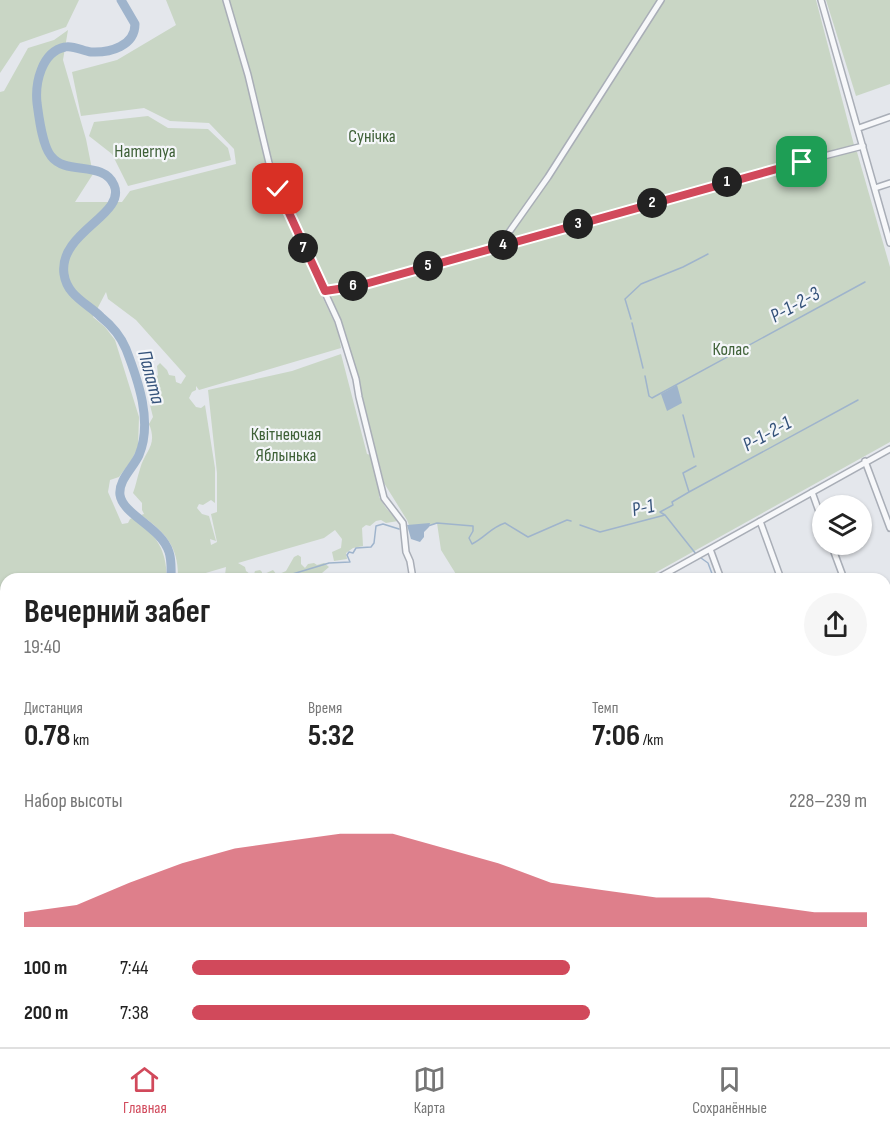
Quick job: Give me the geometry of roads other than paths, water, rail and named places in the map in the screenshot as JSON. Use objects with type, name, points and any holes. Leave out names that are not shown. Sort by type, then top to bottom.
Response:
[{"type":"street","points":[[226,0],[248,75],[269,163],[278,189],[338,321],[356,379],[384,498],[400,518],[412,573]]},
{"type":"street","points":[[500,245],[548,177],[661,0]]},
{"type":"street","points":[[821,0],[890,243]]},
{"type":"street","points":[[859,128],[890,117]]},
{"type":"street","points":[[325,291],[358,286],[758,173],[863,146]]},
{"type":"street","points":[[875,189],[890,183]]},
{"type":"street","points":[[667,573],[890,449]]},
{"type":"street","points":[[865,461],[890,528]]},
{"type":"street","points":[[759,521],[779,573]]},
{"type":"street","points":[[710,549],[719,573]]},
{"type":"street","points":[[835,555],[842,573]]},
{"type":"water","points":[[677,385],[682,403],[667,411],[661,394]]},
{"type":"water","points":[[430,523],[420,542],[411,539],[407,525]]},
{"type":"waterway","name":"Палата","points":[[121,0],[135,24],[131,38],[120,47],[106,51],[91,52],[75,47],[57,50],[50,55],[41,70],[37,87],[37,103],[43,138],[51,156],[66,165],[102,173],[109,177],[114,185],[115,196],[111,206],[71,247],[65,259],[64,274],[73,294],[105,320],[124,345],[131,361],[142,401],[145,429],[139,455],[121,484],[120,495],[128,509],[165,543],[171,559],[171,573]]},
{"type":"waterway","points":[[631,319],[625,299],[641,284],[708,254]]},
{"type":"waterway","name":"P-1-2-3","points":[[645,376],[649,396],[652,398],[865,282]]},
{"type":"waterway","points":[[632,323],[643,368]]},
{"type":"waterway","name":"P-1-2-1","points":[[689,492],[858,400]]},
{"type":"waterway","points":[[683,415],[694,457]]},
{"type":"waterway","points":[[665,515],[660,512],[689,492],[683,473],[696,466]]},
{"type":"waterway","name":"P-1","points":[[580,525],[600,532],[665,515],[696,554]]},
{"type":"waterway","points":[[428,526],[437,523],[473,526],[469,538],[472,544],[505,523],[528,537],[567,520],[571,521]]},
{"type":"waterway","points":[[296,573],[329,563],[350,562],[347,555],[349,552],[353,553],[356,548],[371,547],[374,543],[376,526],[383,524],[399,529]]},
{"type":"waterway","name":"P-1","points":[[701,558],[708,563],[712,573]]},
{"type":"park label","name":"Сунічка","points":[[372,136]]},
{"type":"park label","name":"Hamernya","points":[[145,151]]},
{"type":"park label","name":"Колас","points":[[731,349]]},
{"type":"park label","name":"Квітнеючая Яблынька","points":[[286,444]]}]
